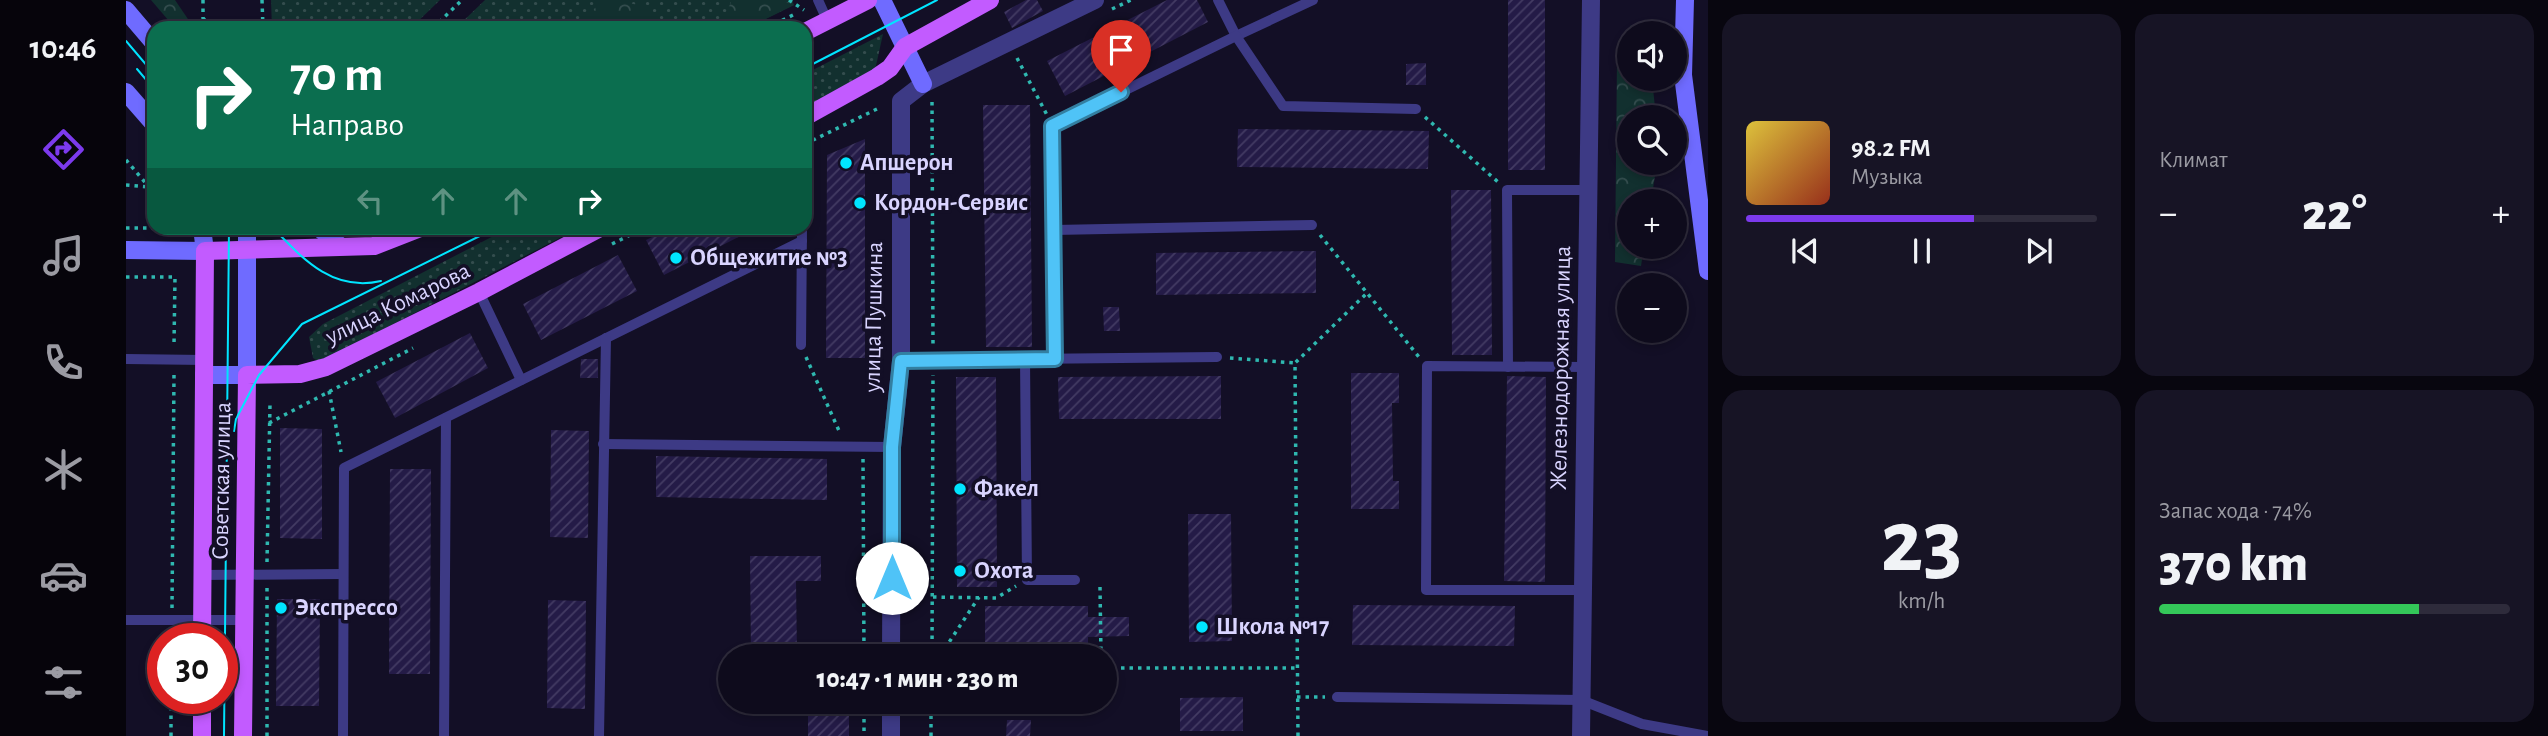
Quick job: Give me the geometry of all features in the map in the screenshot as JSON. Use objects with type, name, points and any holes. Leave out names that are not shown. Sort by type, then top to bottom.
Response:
[{"type":"main road","points":[[812,28],[867,0]]},
{"type":"main road","points":[[881,0],[923,84]]},
{"type":"main road","points":[[812,113],[890,68],[905,47],[990,0]]},
{"type":"main road","points":[[1685,0],[1684,75],[1708,271]]},
{"type":"main road","points":[[126,10],[147,35]]},
{"type":"main road","points":[[126,92],[147,116]]},
{"type":"main road","name":"Советская улица","points":[[202,620],[205,251],[203,235]]},
{"type":"main road","name":"Советская улица","points":[[243,736],[248,235]]},
{"type":"main road","points":[[327,235],[339,245]]},
{"type":"main road","points":[[126,250],[205,251],[374,246],[402,235]]},
{"type":"main road","name":"улица Комарова","points":[[204,367],[247,375],[300,374],[326,367],[479,292],[587,235]]},
{"type":"main road","points":[[201,736],[202,714]]},
{"type":"street","name":"Железнодорожная улица","points":[[1581,736],[1591,0]]},
{"type":"street","points":[[901,102],[923,84],[1099,7]]},
{"type":"street","name":"улица Пушкина","points":[[891,644],[892,447],[901,361],[901,102]]},
{"type":"street","points":[[891,714],[891,736]]},
{"type":"lane","points":[[818,0],[827,20]]},
{"type":"lane","points":[[1218,0],[1236,36],[1283,106],[1416,108]]},
{"type":"lane","points":[[1055,359],[1052,126],[1313,0]]},
{"type":"lane","points":[[1508,367],[1507,190],[1588,190]]},
{"type":"lane","points":[[1054,230],[1312,225]]},
{"type":"lane","points":[[802,235],[802,345]]},
{"type":"lane","points":[[343,736],[344,468],[802,241]]},
{"type":"lane","points":[[479,292],[521,380]]},
{"type":"lane","points":[[599,736],[606,338]]},
{"type":"lane","points":[[901,361],[1217,357]]},
{"type":"lane","points":[[126,359],[174,359],[204,367]]},
{"type":"lane","points":[[1025,359],[1027,580],[1075,580]]},
{"type":"lane","points":[[1583,590],[1426,590],[1427,366],[1585,367]]},
{"type":"lane","points":[[444,736],[446,418]]},
{"type":"lane","points":[[603,444],[892,447]]},
{"type":"lane","points":[[203,575],[343,574]]},
{"type":"lane","points":[[126,620],[244,620]]},
{"type":"lane","points":[[1337,697],[1581,700],[1642,724],[1708,736]]},
{"type":"path","points":[[203,0],[206,21]]},
{"type":"path","points":[[262,0],[263,21]]},
{"type":"path","points":[[440,21],[463,0]]},
{"type":"path","points":[[789,0],[804,10]]},
{"type":"path","points":[[1099,7],[1128,1]]},
{"type":"path","points":[[1004,64],[1029,51]]},
{"type":"path","points":[[1017,58],[1052,126]]},
{"type":"path","points":[[812,141],[874,110],[901,102],[932,100],[932,644]]},
{"type":"path","points":[[1416,108],[1507,190]]},
{"type":"path","points":[[126,160],[147,185]]},
{"type":"path","points":[[126,185],[147,187]]},
{"type":"path","points":[[1312,225],[1427,366]]},
{"type":"path","points":[[126,228],[147,228]]},
{"type":"path","points":[[126,277],[175,277],[172,620]]},
{"type":"path","points":[[1298,736],[1295,363],[1367,293]]},
{"type":"path","points":[[802,345],[846,447]]},
{"type":"path","points":[[1217,357],[1295,363]]},
{"type":"path","points":[[329,391],[344,468]]},
{"type":"path","points":[[268,445],[270,404]]},
{"type":"path","points":[[863,447],[864,644]]},
{"type":"path","points":[[933,597],[996,598],[1027,580]]},
{"type":"path","points":[[1100,587],[1101,644]]},
{"type":"path","points":[[948,644],[979,597]]},
{"type":"path","points":[[1117,668],[1296,668]]},
{"type":"path","points":[[1297,697],[1337,697]]},
{"type":"path","points":[[170,736],[171,714]]},
{"type":"path","points":[[864,714],[864,736]]},
{"type":"path","points":[[931,714],[931,736]]},
{"type":"green space","points":[[151,0],[175,0],[189,21],[169,21]]},
{"type":"green space","points":[[271,0],[440,0],[418,21],[272,21]]},
{"type":"green space","points":[[485,0],[792,0],[794,5],[761,21],[463,21]]},
{"type":"green space","points":[[732,0],[780,0],[794,5],[761,21],[727,21],[726,13]]},
{"type":"green space","points":[[604,2],[630,3],[652,13],[658,21],[585,21],[588,13]]},
{"type":"green space","points":[[883,34],[875,70],[812,106],[812,70]]},
{"type":"green space","points":[[1617,59],[1617,91],[1653,91],[1655,105],[1617,105],[1617,175],[1655,175],[1653,189],[1617,189],[1617,259],[1642,259],[1641,266],[1615,262]]},
{"type":"green space","points":[[495,235],[565,235],[318,361],[313,358],[309,337],[323,324]]},
{"type":"building","points":[[1026,0],[1037,0],[1043,11],[1012,28],[1004,12]]},
{"type":"building","points":[[1167,0],[1197,0],[1208,22],[1065,96],[1047,61]]},
{"type":"building","points":[[1508,0],[1545,0],[1545,170],[1508,170]]},
{"type":"building","points":[[1426,63],[1426,85],[1406,85],[1406,64]]},
{"type":"building","points":[[983,105],[1030,105],[1032,347],[986,347]]},
{"type":"building","points":[[1238,129],[1429,131],[1428,169],[1237,167]]},
{"type":"building","points":[[865,139],[865,358],[826,358],[827,155]]},
{"type":"building","points":[[1451,190],[1491,190],[1492,355],[1452,355]]},
{"type":"building","name":"Общежитие №3","points":[[656,235],[742,235],[664,275],[646,240]]},
{"type":"building","points":[[1316,251],[1316,293],[1156,295],[1156,253]]},
{"type":"building","points":[[618,255],[637,291],[541,340],[523,304]]},
{"type":"building","points":[[1103,307],[1119,307],[1120,331],[1104,331]]},
{"type":"building","points":[[470,333],[488,368],[395,418],[376,382]]},
{"type":"building","points":[[581,359],[598,359],[598,378],[580,378]]},
{"type":"building","points":[[1351,373],[1399,373],[1399,403],[1392,403],[1393,481],[1399,481],[1399,509],[1351,509]]},
{"type":"building","points":[[1221,376],[1221,419],[1059,419],[1058,377]]},
{"type":"building","points":[[1507,376],[1546,377],[1545,582],[1504,581]]},
{"type":"building","points":[[956,377],[996,377],[997,587],[957,587]]},
{"type":"building","points":[[280,428],[322,429],[322,539],[280,538]]},
{"type":"building","points":[[551,430],[589,431],[588,538],[550,537]]},
{"type":"building","points":[[656,456],[827,459],[827,500],[656,497]]},
{"type":"building","points":[[390,469],[431,469],[430,674],[389,674]]},
{"type":"building","points":[[1188,514],[1231,514],[1232,641],[1189,642]]},
{"type":"building","points":[[750,556],[821,556],[821,581],[796,581],[797,644],[751,644]]},
{"type":"building","points":[[277,599],[320,599],[319,706],[276,706]]},
{"type":"building","points":[[548,600],[586,601],[585,709],[547,708]]},
{"type":"building","points":[[1353,605],[1515,606],[1514,646],[1352,645]]},
{"type":"building","points":[[985,606],[1088,606],[1088,617],[1129,617],[1129,636],[1088,637],[1088,644],[985,644]]},
{"type":"building","points":[[1243,697],[1243,731],[1180,731],[1180,698]]},
{"type":"building","points":[[808,714],[849,714],[849,736],[808,736]]},
{"type":"building","points":[[1007,720],[1031,720],[1030,736],[1006,736]]},
{"type":"tram line","points":[[812,64],[937,0]]},
{"type":"tram line","points":[[126,41],[147,66]]},
{"type":"tram line","points":[[137,69],[147,81]]},
{"type":"tram line","points":[[224,736],[229,235]]},
{"type":"tram line","points":[[280,235],[308,262],[334,278],[348,282],[381,281]]},
{"type":"tram line","points":[[234,431],[236,419],[259,375],[302,324],[482,235]]},
{"type":"place","name":"Апшерон","points":[[846,163]]},
{"type":"place","name":"Кордон-Сервис","points":[[860,203]]},
{"type":"place","name":"Общежитие №3","points":[[676,258]]},
{"type":"place","name":"Факел","points":[[960,489]]},
{"type":"place","name":"Охота","points":[[960,571]]},
{"type":"place","name":"Экспрессо","points":[[281,608]]},
{"type":"place","name":"Школа №17","points":[[1202,627]]},
{"type":"route","points":[[892,578],[892,447],[901,361],[1055,359],[1052,126],[1121,92]]}]
